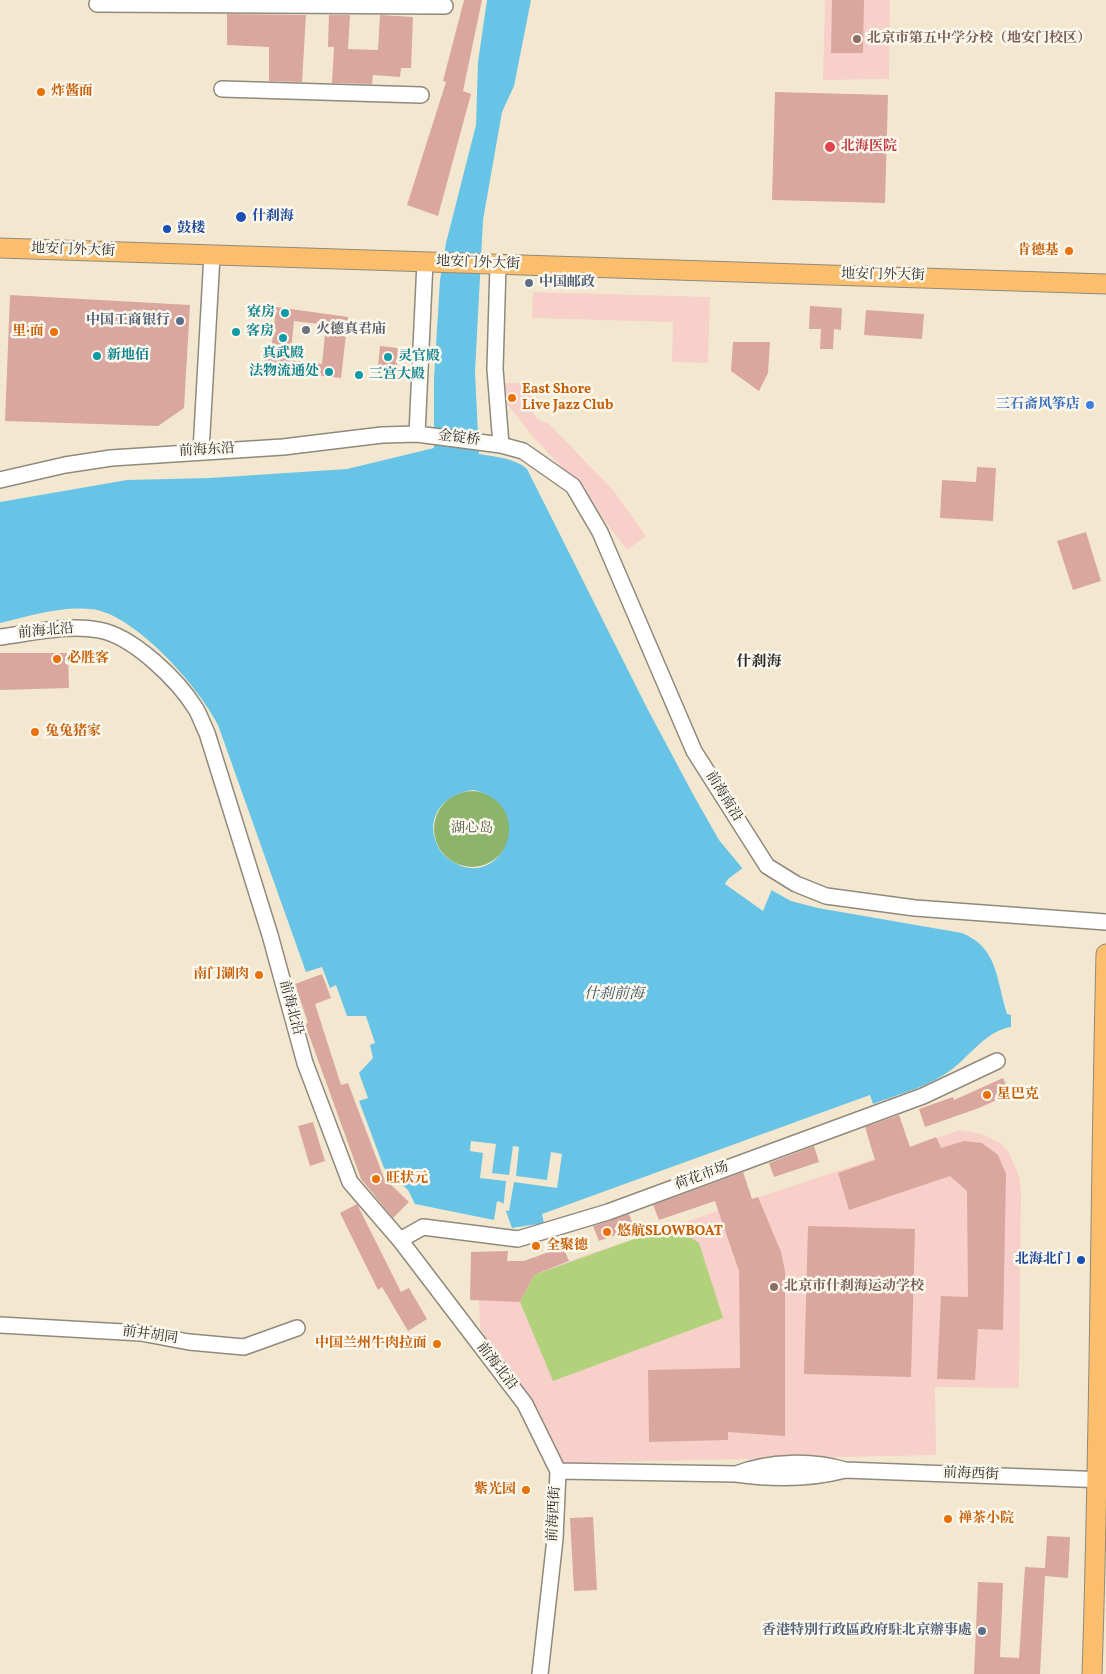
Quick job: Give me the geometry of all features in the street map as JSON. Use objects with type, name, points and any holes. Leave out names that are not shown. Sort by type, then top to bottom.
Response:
[{"type":"main road","name":"地安门外大街","points":[[0,248],[1106,284]]},
{"type":"main road","points":[[1092,1674],[1102,1480],[1100,1207],[1106,954]]},
{"type":"street","points":[[97,4],[446,6]]},
{"type":"street","points":[[222,89],[421,95]]},
{"type":"street","points":[[200,450],[212,255]]},
{"type":"street","points":[[416,434],[425,262]]},
{"type":"street","points":[[498,265],[495,369],[501,445]]},
{"type":"street","name":"前海东沿","points":[[0,480],[65,465],[111,458],[200,450],[283,447],[345,439],[416,434]]},
{"type":"street","name":"金锭桥","points":[[416,434],[501,445]]},
{"type":"street","name":"前海南沿","points":[[501,445],[523,452],[573,486],[600,532],[694,751],[767,866],[796,884],[826,896],[915,908],[1106,922]]},
{"type":"street","name":"前海北沿","points":[[0,637],[68,628],[100,630],[118,636],[144,653],[173,680],[196,709],[207,733],[270,936],[305,1063],[350,1182],[400,1240],[525,1404],[558,1471]]},
{"type":"street","name":"荷花市场","points":[[400,1240],[423,1227],[518,1239],[599,1215],[923,1096],[997,1061]]},
{"type":"street","name":"前井胡同","points":[[0,1325],[141,1333],[189,1342],[244,1348],[297,1328]]},
{"type":"street","name":"前海西街","points":[[540,1674],[555,1539],[558,1471],[736,1474],[757,1466],[825,1464],[845,1470],[1102,1480]]},
{"type":"shaded area","name":"北京市第五中学分校（地安门校区）","points":[[825,0],[890,0],[889,79],[823,80]]},
{"type":"shaded area","points":[[533,292],[710,297],[708,363],[672,362],[673,322],[532,318]]},
{"type":"shaded area","points":[[503,383],[532,383],[533,414],[539,420],[548,423],[613,490],[646,536],[627,550],[572,478],[534,438],[503,399]]},
{"type":"shaded area","name":"北京市什刹海运动学校","points":[[960,1130],[982,1134],[1000,1143],[1009,1153],[1019,1176],[1021,1191],[1019,1388],[935,1387],[936,1455],[561,1463],[545,1426],[506,1366],[489,1345],[480,1328],[479,1300],[520,1302],[534,1275],[583,1256]]},
{"type":"green space","name":"湖心岛","points":[[465,791],[479,791],[493,797],[504,808],[510,822],[507,844],[499,856],[479,867],[465,867],[451,861],[440,850],[434,836],[434,822],[440,808],[451,797]]},
{"type":"green space","points":[[665,1228],[679,1230],[699,1243],[723,1318],[553,1381],[520,1302],[534,1275]]},
{"type":"water","name":"什刹前海","points":[[487,0],[531,0],[514,86],[502,112],[483,220],[475,372],[479,454],[511,460],[527,469],[647,708],[694,796],[719,840],[743,869],[757,882],[791,901],[818,908],[962,933],[982,946],[988,954],[993,963],[1007,1014],[1011,1015],[1011,1027],[1001,1030],[983,1041],[951,1070],[926,1085],[873,1104],[870,1095],[542,1214],[544,1223],[512,1228],[503,1203],[497,1201],[494,1220],[415,1204],[408,1190],[384,1168],[359,1101],[368,1098],[359,1073],[373,1058],[370,1045],[375,1043],[366,1016],[347,1016],[336,985],[330,988],[322,967],[306,972],[218,725],[209,709],[181,673],[164,654],[126,623],[108,614],[91,609],[79,608],[45,612],[0,623],[0,502],[127,480],[210,478],[347,469],[434,448],[434,379],[440,280],[446,243],[476,125],[478,62]],"holes":[[[473,790],[492,798],[504,810],[509,824],[508,839],[502,852],[491,863],[478,868],[461,866],[449,860],[440,850],[435,839],[434,819],[438,810],[444,803],[462,792]]]},
{"type":"pier","points":[[744,867],[772,889],[763,911],[725,884],[728,879]]},
{"type":"pier","points":[[471,1141],[496,1144],[492,1173],[509,1175],[513,1146],[519,1147],[516,1176],[547,1180],[551,1152],[562,1154],[557,1188],[514,1182],[509,1211],[503,1210],[506,1181],[480,1178],[483,1153],[470,1151]]},
{"type":"building","points":[[464,0],[482,0],[463,91],[471,94],[438,216],[407,205],[446,82],[443,81]]},
{"type":"building","points":[[832,0],[864,0],[863,53],[831,53]]},
{"type":"building","points":[[227,14],[306,15],[302,82],[269,81],[269,47],[227,45]]},
{"type":"building","points":[[329,15],[350,15],[348,49],[378,50],[380,15],[413,17],[411,68],[401,68],[400,77],[373,75],[372,84],[332,83],[334,47],[328,47]]},
{"type":"building","name":"北海医院","points":[[775,92],[888,95],[885,203],[772,200]]},
{"type":"building","name":"新地佰","points":[[10,295],[190,305],[184,408],[158,426],[5,421]]},
{"type":"building","points":[[810,306],[842,308],[841,330],[834,329],[833,349],[820,349],[821,329],[809,329]]},
{"type":"building","points":[[276,307],[348,317],[341,378],[263,369],[265,351],[271,352]],"holes":[[[294,321],[326,325],[322,364],[290,360]]]},
{"type":"building","points":[[866,310],[924,314],[922,339],[864,335]]},
{"type":"building","points":[[733,342],[770,342],[768,373],[759,391],[731,371]]},
{"type":"building","name":"灵官殿","points":[[380,346],[398,348],[397,367],[378,366]]},
{"type":"building","points":[[977,467],[996,468],[993,521],[940,518],[942,480],[976,482]]},
{"type":"building","points":[[1086,532],[1101,581],[1073,590],[1057,541]]},
{"type":"building","points":[[0,653],[68,653],[69,688],[0,690]]},
{"type":"building","points":[[458,819],[467,821],[470,828],[464,835],[456,834],[453,826]]},
{"type":"building","points":[[322,974],[331,998],[315,1004],[341,1085],[348,1083],[384,1178],[409,1202],[393,1218],[361,1179],[305,1024],[308,1023],[295,984]]},
{"type":"building","points":[[1003,1078],[1010,1094],[979,1108],[925,1127],[919,1109],[953,1097],[954,1100]]},
{"type":"building","points":[[899,1115],[910,1147],[936,1137],[941,1148],[964,1141],[982,1143],[998,1155],[1006,1174],[1003,1330],[978,1329],[975,1380],[937,1379],[941,1296],[968,1297],[967,1191],[950,1176],[849,1210],[838,1173],[875,1160],[865,1127]]},
{"type":"building","points":[[313,1122],[325,1161],[310,1166],[298,1126]]},
{"type":"building","points":[[814,1146],[819,1162],[774,1177],[769,1163]]},
{"type":"building","points":[[743,1172],[752,1199],[758,1197],[781,1252],[785,1271],[785,1436],[728,1432],[728,1440],[649,1442],[648,1370],[740,1368],[739,1271],[715,1201],[659,1220],[653,1205]]},
{"type":"building","points":[[357,1204],[401,1292],[409,1288],[427,1319],[408,1331],[382,1287],[378,1290],[340,1213]]},
{"type":"building","points":[[629,1214],[634,1228],[599,1241],[593,1226]]},
{"type":"building","points":[[808,1226],[915,1229],[911,1377],[804,1374]]},
{"type":"building","points":[[563,1247],[569,1261],[534,1275],[520,1302],[470,1300],[471,1252],[508,1251],[507,1261],[524,1261]]},
{"type":"building","points":[[593,1517],[597,1590],[574,1591],[570,1518]]},
{"type":"building","points":[[1047,1536],[1070,1537],[1068,1578],[1045,1576],[1040,1674],[974,1674],[978,1582],[1003,1583],[1000,1657],[1019,1658],[1025,1567],[1045,1568]]},
{"type":"place","name":"北京市第五中学分校（地安门校区）","points":[[857,39]]},
{"type":"place","name":"炸酱面","points":[[41,92]]},
{"type":"place","name":"北海医院","points":[[830,147]]},
{"type":"place","name":"什刹海","points":[[241,217]]},
{"type":"place","name":"鼓楼","points":[[167,229]]},
{"type":"place","name":"肯德基","points":[[1069,251]]},
{"type":"place","name":"中国邮政","points":[[529,283]]},
{"type":"place","name":"寮房","points":[[285,313]]},
{"type":"place","name":"中国工商银行","points":[[180,321]]},
{"type":"place","name":"火德真君庙","points":[[306,330]]},
{"type":"place","name":"里·面","points":[[54,332]]},
{"type":"place","name":"客房","points":[[236,332]]},
{"type":"place","name":"真武殿","points":[[283,338]]},
{"type":"place","name":"新地佰","points":[[97,356]]},
{"type":"place","name":"灵官殿","points":[[388,357]]},
{"type":"place","name":"法物流通处","points":[[329,372]]},
{"type":"place","name":"三宫大殿","points":[[359,375]]},
{"type":"place","name":"East Shore Live Jazz Club","points":[[512,398]]},
{"type":"place","name":"三石斋风筝店","points":[[1090,405]]},
{"type":"place","name":"必胜客","points":[[57,659]]},
{"type":"place","name":"兔兔猪家","points":[[35,732]]},
{"type":"place","name":"南门涮肉","points":[[259,975]]},
{"type":"place","name":"星巴克","points":[[987,1095]]},
{"type":"place","name":"旺状元","points":[[376,1179]]},
{"type":"place","name":"悠航SLOWBOAT","points":[[607,1232]]},
{"type":"place","name":"全聚德","points":[[536,1246]]},
{"type":"place","name":"北海北门","points":[[1081,1260]]},
{"type":"place","name":"北京市什刹海运动学校","points":[[774,1287]]},
{"type":"place","name":"中国兰州牛肉拉面","points":[[437,1344]]},
{"type":"place","name":"紫光园","points":[[526,1490]]},
{"type":"place","name":"禅茶小院","points":[[948,1519]]},
{"type":"place","name":"香港特別行政區政府駐北京辦事處","points":[[982,1631]]},
{"type":"district","name":"什刹海","points":[[759,663]]}]
